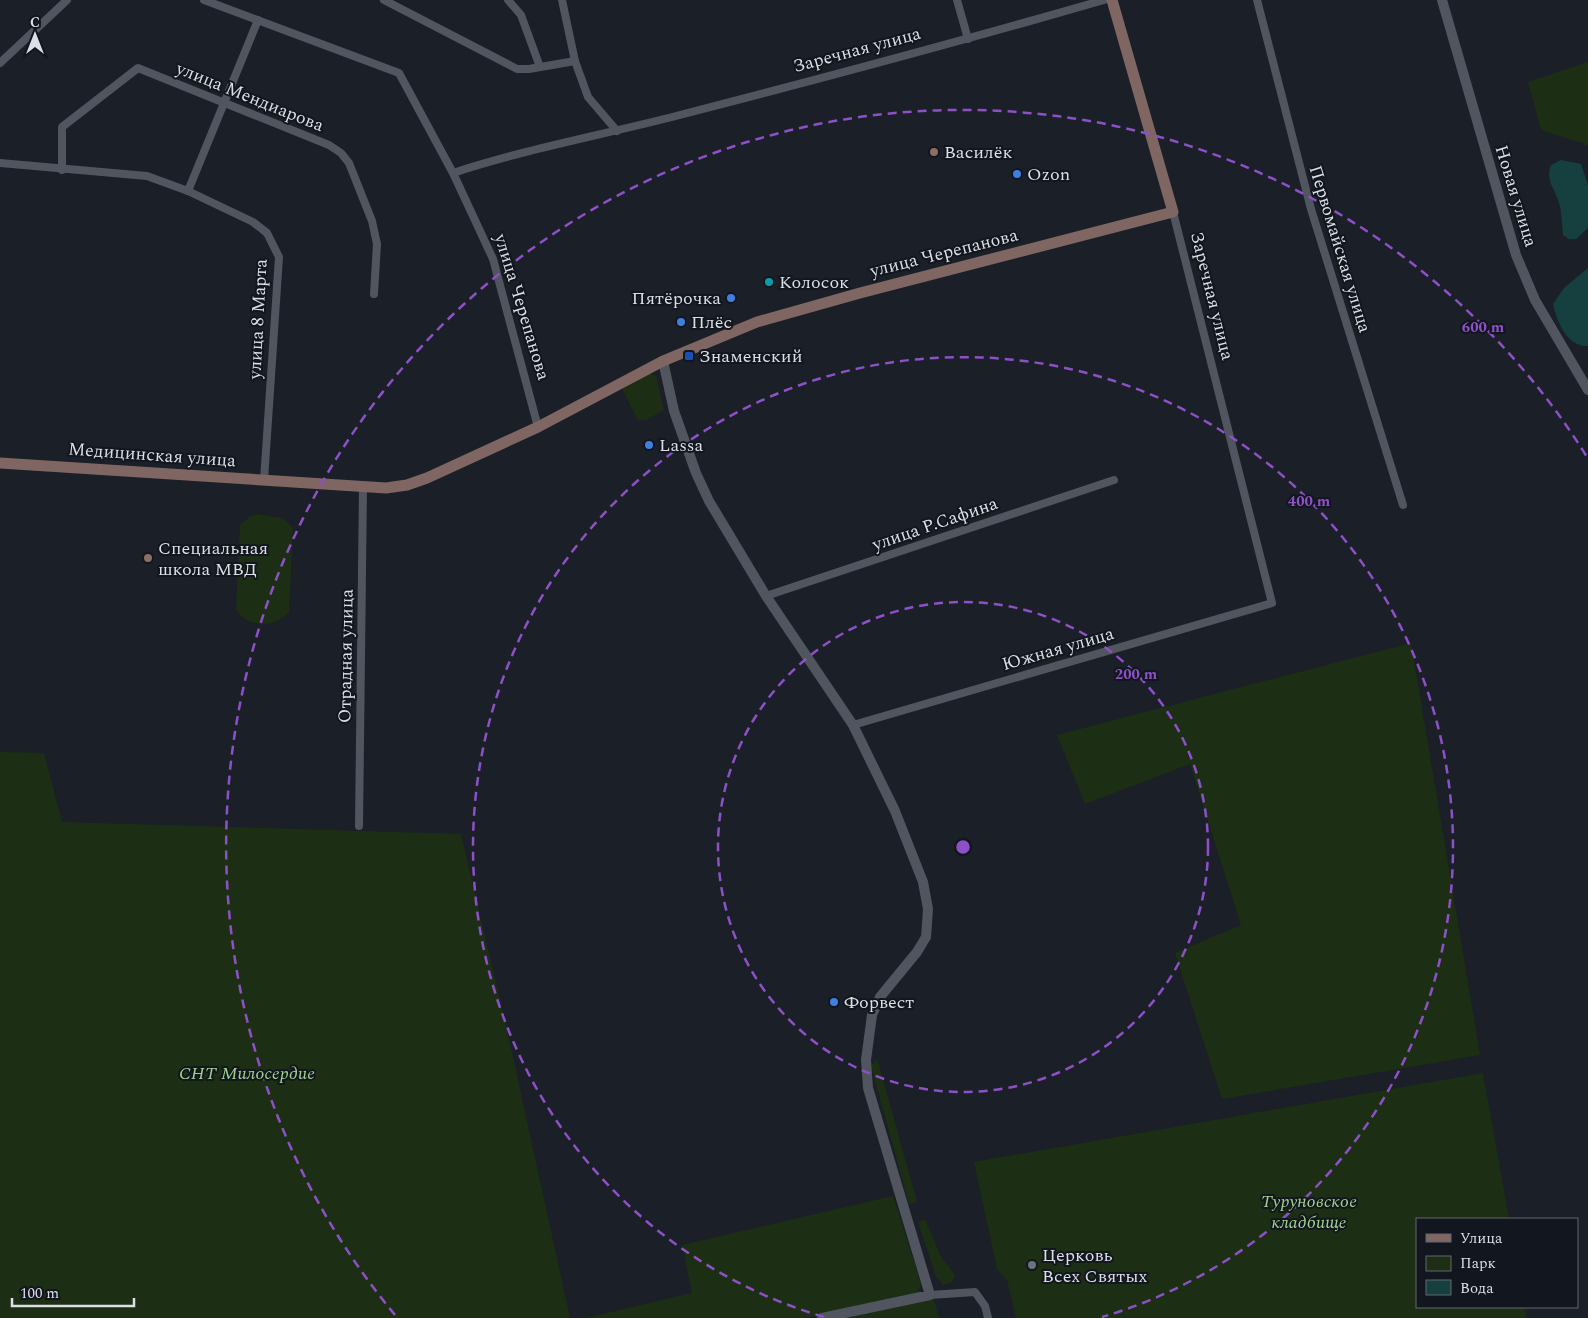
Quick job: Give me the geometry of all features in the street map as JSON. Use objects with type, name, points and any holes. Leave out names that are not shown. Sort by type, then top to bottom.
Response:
[{"type":"main road","name":"Заречная улица","points":[[1112,0],[1173,212]]},
{"type":"main road","name":"улица Черепанова","points":[[302,482],[386,488],[417,483],[538,427],[663,361],[757,322],[860,293],[1173,212]]},
{"type":"main road","name":"Медицинская улица","points":[[0,463],[302,482]]},
{"type":"street","points":[[0,63],[67,0]]},
{"type":"street","name":"улица Черепанова","points":[[204,0],[399,73],[453,173],[493,260],[538,427]]},
{"type":"street","points":[[384,0],[517,69],[575,61]]},
{"type":"street","points":[[508,0],[521,15],[540,67]]},
{"type":"street","points":[[562,0],[575,61],[588,97],[617,131]]},
{"type":"street","points":[[957,0],[968,39]]},
{"type":"street","name":"Заречная улица","points":[[453,173],[505,156],[617,131],[968,39],[1104,0]]},
{"type":"street","name":"Первомайская улица","points":[[1257,0],[1310,209],[1403,505]]},
{"type":"street","name":"Новая улица","points":[[1442,0],[1516,254],[1535,300],[1588,390]]},
{"type":"street","points":[[188,191],[258,20]]},
{"type":"street","name":"улица Мендиарова","points":[[62,170],[62,126],[138,68],[330,144],[349,163],[372,221],[378,244],[374,294]]},
{"type":"street","name":"улица 8 Марта","points":[[0,164],[147,176],[188,191],[253,222],[267,233],[279,257],[264,480]]},
{"type":"street","name":"Заречная улица","points":[[1173,212],[1272,603]]},
{"type":"street","points":[[663,361],[674,411],[696,473],[717,517],[766,596],[853,725],[895,810],[923,882],[928,909],[926,936],[917,952],[880,997],[872,1015],[866,1060],[868,1088],[930,1294]]},
{"type":"street","name":"улица Р.Сафина","points":[[766,596],[1114,480]]},
{"type":"street","name":"Отрадная улица","points":[[359,826],[363,486]]},
{"type":"street","name":"Южная улица","points":[[853,725],[1272,603]]},
{"type":"street","points":[[822,1318],[930,1294],[976,1292],[985,1306],[988,1318]]},
{"type":"green space","points":[[1588,62],[1588,145],[1541,130],[1528,82]]},
{"type":"green space","points":[[648,373],[656,376],[664,410],[646,420],[638,420],[623,391],[623,386]]},
{"type":"green space","points":[[256,514],[282,518],[293,528],[289,611],[277,621],[262,624],[247,620],[236,609],[240,525]]},
{"type":"green space","points":[[1411,643],[1480,1055],[1222,1099],[1175,953],[1241,925],[1190,764],[1085,804],[1057,735]]},
{"type":"green space","name":"СНТ Милосердие","points":[[0,752],[44,753],[62,822],[461,834],[509,1039],[570,1318],[0,1318]]},
{"type":"green space","points":[[877,1058],[917,1202],[909,1204],[871,1066]]},
{"type":"green space","name":"Туруновское кладбище","points":[[1483,1073],[1509,1218],[1416,1218],[1416,1308],[1524,1308],[1526,1318],[1016,1318],[1007,1280],[997,1269],[974,1162]]},
{"type":"green space","points":[[893,1196],[921,1284],[916,1294],[807,1318],[586,1318],[692,1293],[682,1245]]},
{"type":"green space","points":[[925,1219],[941,1257],[955,1275],[952,1282],[943,1285],[936,1276],[918,1222]]},
{"type":"green space","points":[[934,1299],[939,1318],[847,1318]]},
{"type":"water","points":[[1561,160],[1581,164],[1588,185],[1588,228],[1576,239],[1569,239],[1563,235],[1560,207],[1549,176],[1551,165]]},
{"type":"water","points":[[1588,268],[1588,346],[1574,342],[1564,332],[1553,304],[1564,288]]},
{"type":"place","name":"Василёк","points":[[934,152]]},
{"type":"place","name":"Ozon","points":[[1017,174]]},
{"type":"place","name":"Колосок","points":[[769,282]]},
{"type":"place","name":"Пятёрочка","points":[[731,298]]},
{"type":"place","name":"Плёс","points":[[681,322]]},
{"type":"place","name":"Знаменский","points":[[689,356]]},
{"type":"place","name":"Lassa","points":[[649,445]]},
{"type":"place","name":"Специальная школа МВД","points":[[148,558]]},
{"type":"place","name":"Форвест","points":[[834,1002]]},
{"type":"place","name":"Церковь Всех Святых","points":[[1032,1265]]}]
